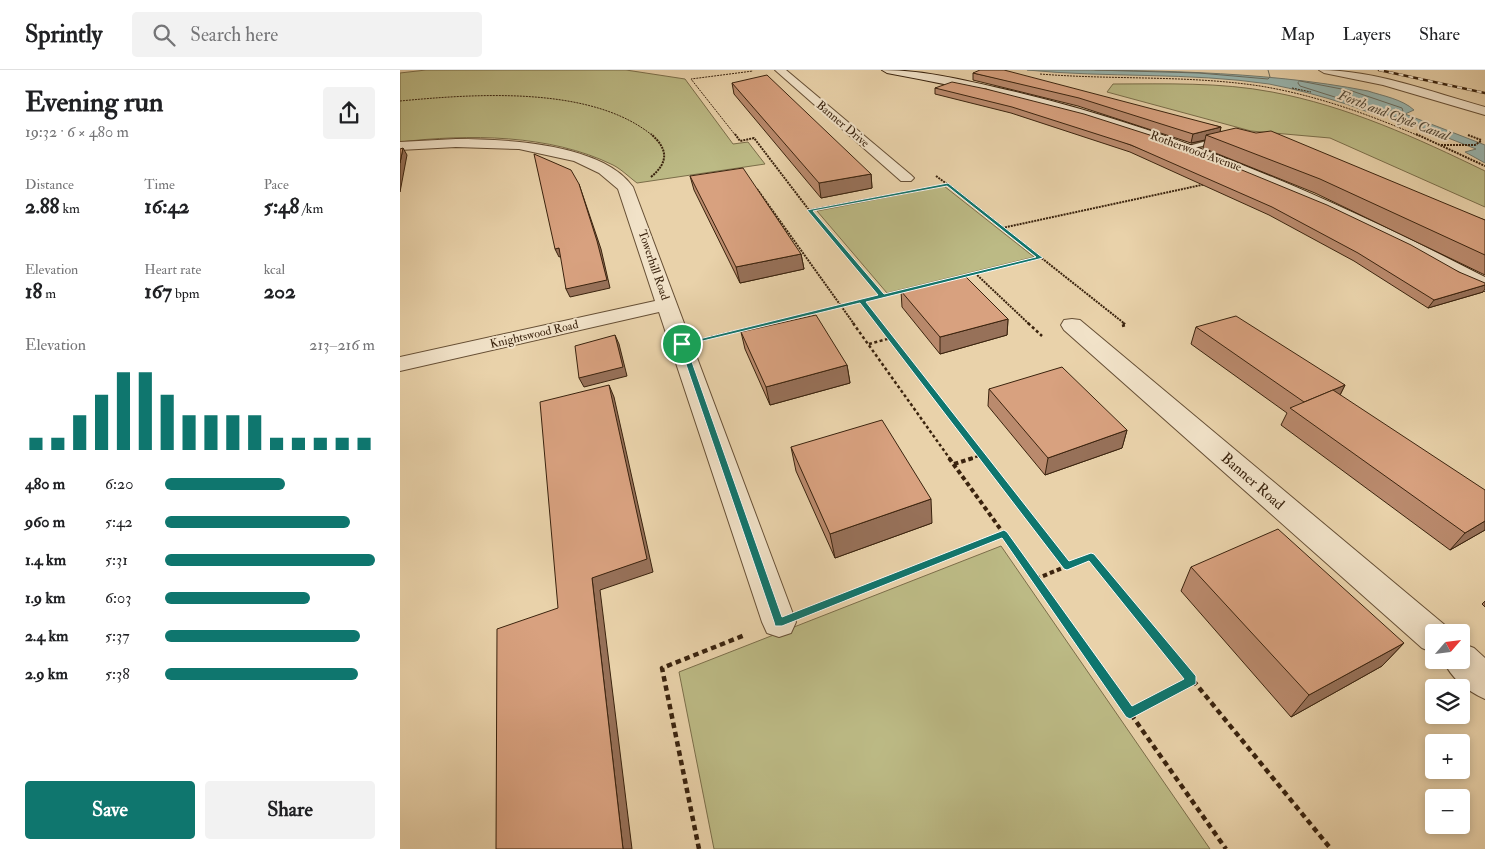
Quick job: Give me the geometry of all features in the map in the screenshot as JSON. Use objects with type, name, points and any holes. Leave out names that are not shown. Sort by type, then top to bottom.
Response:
[{"type":"street","name":"Banner Drive","points":[[780,70],[906,178]]},
{"type":"street","name":"Rotherwood Avenue","points":[[887,70],[1034,99],[1096,117],[1189,148],[1256,174],[1352,217],[1485,285]]},
{"type":"street","points":[[1324,70],[1385,82],[1485,111]]},
{"type":"street","name":"Towerhill Road","points":[[400,146],[462,143],[537,148],[567,155],[597,166],[620,181],[627,190],[779,622]]},
{"type":"street","name":"Knightswood Road","points":[[400,364],[668,304]]},
{"type":"street","name":"Banner Road","points":[[1079,331],[1425,629]]},
{"type":"street","points":[[1470,668],[1485,681]]},
{"type":"lane","points":[[1189,148],[1233,136]]},
{"type":"path","points":[[761,70],[691,79],[740,141],[754,138],[809,210],[882,296]]},
{"type":"path","points":[[1040,74],[1233,83],[1280,90],[1328,102],[1440,145],[1485,166]]},
{"type":"path","points":[[1292,88],[1317,94]]},
{"type":"path","points":[[400,101],[516,93],[561,99],[632,120],[653,134],[665,148],[666,158],[660,170],[644,183],[627,190]]},
{"type":"path","points":[[1440,145],[1475,145],[1481,140]]},
{"type":"path","points":[[1002,228],[1256,174]]},
{"type":"path","points":[[752,182],[869,344],[1226,849]]},
{"type":"path","points":[[923,189],[948,184],[1126,325],[1079,331]]},
{"type":"path","points":[[809,210],[887,196]]},
{"type":"path","points":[[947,280],[1040,258]]},
{"type":"path","points":[[682,344],[910,289]]},
{"type":"path","points":[[862,301],[1067,566]]},
{"type":"path","points":[[869,344],[891,338]]},
{"type":"path","points":[[954,464],[981,455]]},
{"type":"path","points":[[699,849],[662,668],[1004,534]]},
{"type":"path","points":[[1036,579],[1091,556],[1331,849]]},
{"type":"path","points":[[1130,713],[1192,680]]},
{"type":"shaded area","points":[[426,70],[626,70],[685,79],[733,144],[748,142],[765,164],[637,183],[616,167],[589,155],[563,147],[536,142],[508,139],[453,138],[400,142],[400,73]]},
{"type":"shaded area","points":[[1113,84],[1193,84],[1252,89],[1300,98],[1354,114],[1407,135],[1485,171],[1485,207],[1330,138],[1251,131],[1107,92]]},
{"type":"shaded area","points":[[944,186],[1034,257],[887,293],[817,211]]},
{"type":"shaded area","points":[[1001,546],[1210,849],[714,849],[679,672]]},
{"type":"water","name":"Forth and Clyde Canal","points":[[1027,70],[1155,71],[1242,75],[1327,84],[1368,91],[1398,100],[1414,110],[1405,114],[1485,145],[1485,163],[1465,152],[1476,149],[1390,115],[1373,113],[1327,98],[1279,86],[1239,80],[1178,76],[1087,74]]},
{"type":"building","points":[[980,70],[1004,70],[1221,127],[1193,134],[1079,98],[973,73]]},
{"type":"building","points":[[767,75],[871,174],[819,183],[732,83]]},
{"type":"building","points":[[952,82],[1084,114],[1181,145],[1327,205],[1411,245],[1459,272],[1485,283],[1485,285],[1434,300],[1358,253],[1272,207],[1131,145],[1012,107],[935,88]]},
{"type":"building","points":[[1236,128],[1256,133],[1271,131],[1485,220],[1485,255],[1320,179],[1206,135]]},
{"type":"building","points":[[403,148],[400,163],[400,149]]},
{"type":"building","points":[[534,154],[571,170],[579,184],[607,280],[566,289],[559,248],[555,249]]},
{"type":"building","points":[[743,168],[801,254],[736,267],[690,176]]},
{"type":"building","points":[[965,276],[1008,319],[940,337],[901,291]]},
{"type":"building","points":[[816,315],[847,365],[766,387],[741,332]]},
{"type":"building","points":[[1236,316],[1345,385],[1304,402],[1196,327]]},
{"type":"building","points":[[615,335],[623,367],[579,378],[575,346]]},
{"type":"building","points":[[1062,367],[1127,430],[1048,458],[989,389]]},
{"type":"building","points":[[609,385],[647,559],[592,578],[623,849],[496,849],[497,629],[558,608],[540,402]]},
{"type":"building","points":[[1333,390],[1485,490],[1485,521],[1465,533],[1290,408]]},
{"type":"building","points":[[882,420],[931,499],[830,534],[791,447]]},
{"type":"building","points":[[1278,529],[1404,643],[1309,695],[1191,567]]},
{"type":"railway","points":[[1379,70],[1485,93]]},
{"type":"route","points":[[948,184],[1040,258],[862,301],[1067,566],[1091,556],[1192,680],[1130,713],[1004,534],[779,622],[682,344],[882,296],[809,210],[948,184]]}]
